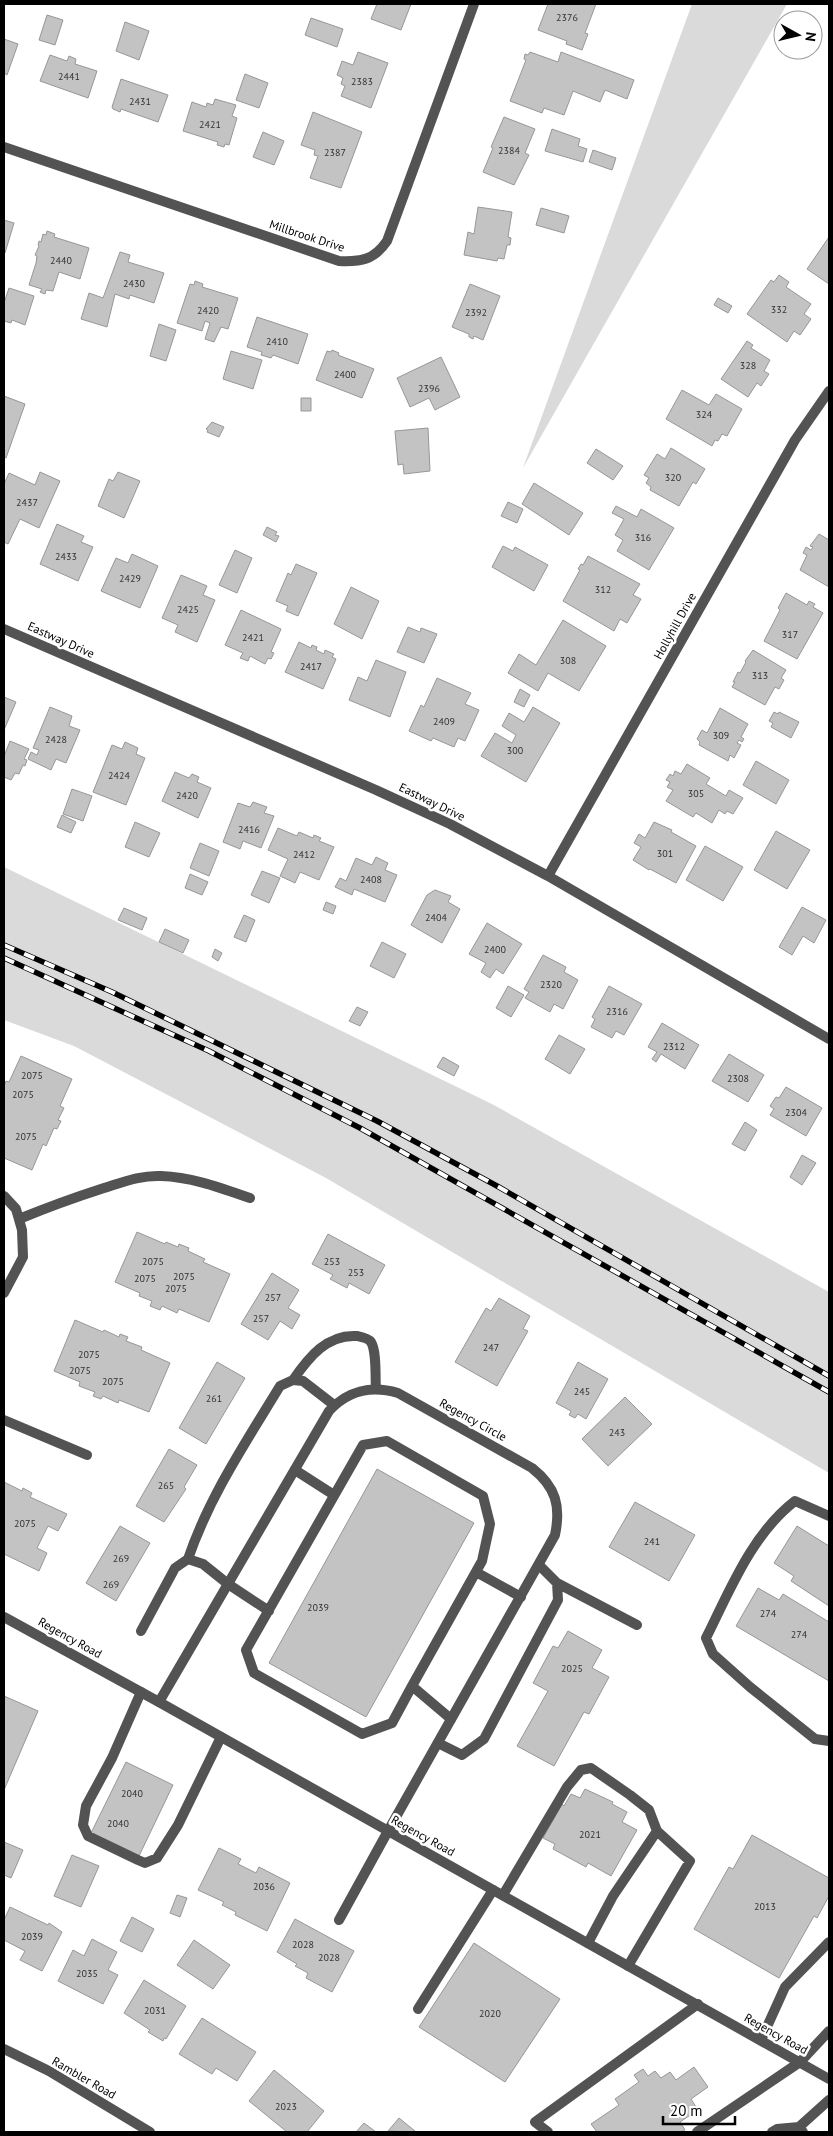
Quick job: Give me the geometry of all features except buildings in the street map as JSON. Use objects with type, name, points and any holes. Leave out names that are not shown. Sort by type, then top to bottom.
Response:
[{"type":"street","name":"Millbrook Drive","points":[[4,146],[339,261],[356,262],[374,256],[387,241],[474,4]]},
{"type":"street","name":"Hollyhill Drive","points":[[548,876],[795,440],[829,391]]},
{"type":"street","name":"Eastway Drive","points":[[4,629],[376,790],[450,824],[548,876],[829,1039]]},
{"type":"street","points":[[18,1220],[64,1201],[141,1177],[182,1178],[208,1184],[250,1198]]},
{"type":"street","points":[[4,1196],[16,1209],[22,1230],[23,1257],[4,1293]]},
{"type":"street","points":[[140,1631],[175,1568],[188,1559],[197,1534],[233,1462],[280,1386],[293,1380],[322,1344],[348,1335],[363,1337],[371,1343],[374,1356],[376,1389]]},
{"type":"street","points":[[293,1380],[303,1381],[334,1405]]},
{"type":"street","name":"Regency Circle","points":[[159,1702],[329,1411],[344,1398],[361,1390],[376,1389],[398,1393],[532,1468],[542,1476],[552,1489],[557,1504],[555,1535],[339,1920]]},
{"type":"street","points":[[4,1420],[87,1455]]},
{"type":"street","points":[[387,1441],[483,1496],[490,1524],[482,1561],[476,1572],[392,1723],[362,1734],[254,1673],[246,1650],[363,1445],[387,1441]]},
{"type":"street","points":[[295,1470],[334,1495]]},
{"type":"street","points":[[829,1516],[795,1501],[779,1514],[768,1526],[738,1573],[706,1638],[713,1654],[750,1687],[815,1739],[829,1741]]},
{"type":"street","points":[[188,1559],[203,1564],[228,1584],[269,1611]]},
{"type":"street","points":[[539,1565],[557,1583],[637,1625]]},
{"type":"street","points":[[476,1572],[521,1597]]},
{"type":"street","points":[[438,1743],[462,1756],[484,1739],[558,1600],[557,1583]]},
{"type":"street","name":"Regency Road","points":[[4,1617],[159,1702],[829,2079]]},
{"type":"street","points":[[412,1686],[451,1719]]},
{"type":"street","points":[[141,1692],[112,1758],[86,1806],[82,1825],[88,1836],[145,1863],[156,1858],[178,1825],[221,1737]]},
{"type":"street","points":[[503,1895],[567,1787],[581,1770],[590,1768],[649,1810],[657,1831],[690,1862],[628,1966]]},
{"type":"street","points":[[588,1943],[613,1896],[657,1831]]},
{"type":"street","points":[[418,2009],[493,1890]]},
{"type":"street","points":[[761,2040],[785,1987],[829,1942]]},
{"type":"street","points":[[548,2132],[535,2122],[698,2004]]},
{"type":"street","points":[[697,2132],[800,2062],[829,2031]]},
{"type":"street","name":"Rambler Road","points":[[4,2049],[49,2071],[150,2132]]},
{"type":"street","points":[[772,2132],[777,2129],[801,2130],[829,2100]]},
{"type":"shaded area","points":[[692,4],[787,4],[784,10],[773,10],[773,29],[523,468]]},
{"type":"shaded area","points":[[4,867],[492,1104],[829,1292],[829,1473],[326,1178],[74,1046],[4,1020]]},
{"type":"railway","points":[[4,945],[112,992],[377,1121],[497,1186],[829,1376]]},
{"type":"railway","points":[[4,958],[209,1051],[360,1128],[829,1392]]}]
